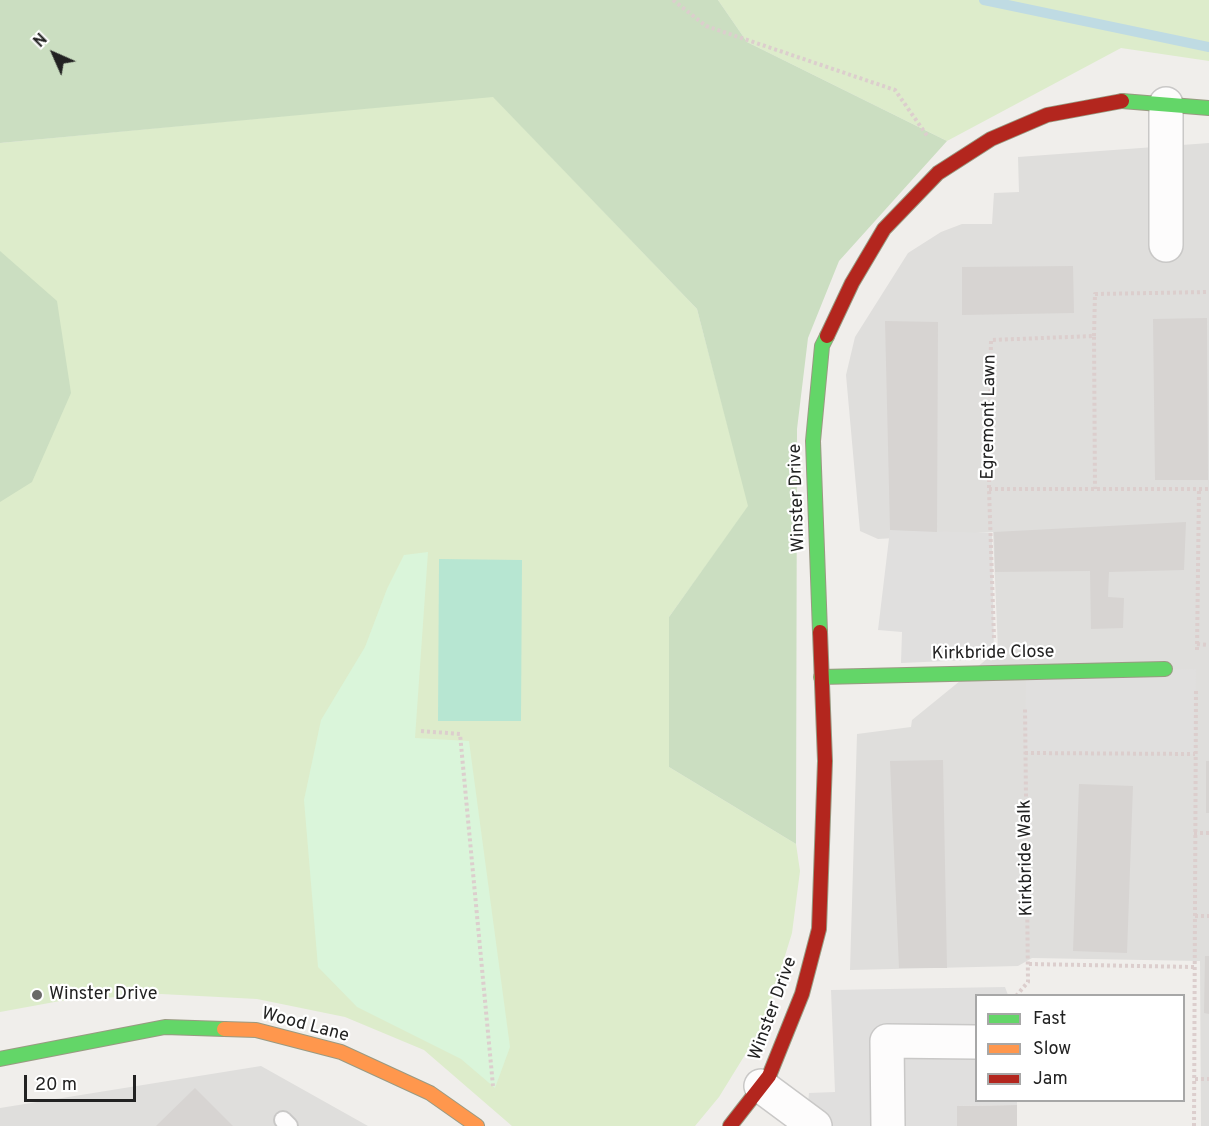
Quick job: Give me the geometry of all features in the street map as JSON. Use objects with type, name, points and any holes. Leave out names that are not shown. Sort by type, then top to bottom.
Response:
[{"type":"street","name":"Winster Drive","points":[[730,1126],[769,1076],[802,994],[819,929],[825,761],[813,441],[822,346],[852,283],[884,229],[938,173],[991,139],[1047,115],[1115,100],[1209,108]]},
{"type":"street","points":[[1166,104],[1166,245]]},
{"type":"street","name":"Kirkbride Close","points":[[821,677],[995,671],[1165,669]]},
{"type":"street","name":"Wood Lane","points":[[0,1059],[165,1027],[256,1030],[342,1052],[430,1093],[477,1126]]},
{"type":"street","points":[[888,1126],[887,1041],[975,1042]]},
{"type":"street","points":[[761,1086],[815,1126]]},
{"type":"path","points":[[674,0],[706,26],[895,90],[949,167]]},
{"type":"path","points":[[1171,286],[1171,292]]},
{"type":"path","points":[[1095,489],[1095,294],[1209,292]]},
{"type":"path","name":"Egremont Lawn","points":[[995,671],[989,489],[991,340],[1094,336]]},
{"type":"path","name":"Egremont Lawn","points":[[989,489],[1209,489]]},
{"type":"path","points":[[1197,661],[1199,489]]},
{"type":"path","points":[[1197,645],[1209,645]]},
{"type":"path","name":"Kirkbride Walk","points":[[1018,994],[1028,982],[1029,964],[1025,753],[1026,671]]},
{"type":"path","points":[[1194,1126],[1196,679]]},
{"type":"path","points":[[421,732],[460,734],[493,1086]]},
{"type":"path","points":[[1025,753],[1195,754]]},
{"type":"path","points":[[1194,832],[1209,833]]},
{"type":"path","points":[[1195,916],[1209,916]]},
{"type":"path","points":[[1029,964],[1194,967]]},
{"type":"path","points":[[1195,1079],[1209,1079]]},
{"type":"shaded area","points":[[1209,143],[1209,1126],[1201,1126],[1200,961],[1032,958],[1018,966],[850,970],[857,734],[911,727],[912,720],[998,650],[993,532],[878,539],[860,531],[846,375],[855,337],[908,253],[941,232],[962,224],[992,224],[994,193],[1019,192],[1018,157]]},
{"type":"shaded area","points":[[890,530],[992,533],[994,659],[901,663],[902,632],[878,630]]},
{"type":"shaded area","points":[[1196,669],[1195,754],[1025,753],[1026,671]]},
{"type":"shaded area","points":[[1005,987],[1008,994],[975,994],[975,1102],[1017,1102],[1017,1105],[957,1106],[957,1126],[806,1126],[809,1093],[835,1092],[831,990]]},
{"type":"shaded area","points":[[261,1066],[368,1126],[0,1126],[0,1108]]},
{"type":"green space","points":[[0,0],[718,0],[747,42],[947,141],[839,261],[808,338],[797,429],[796,844],[669,767],[669,617],[748,506],[697,309],[493,97],[0,143]]},
{"type":"green space","points":[[718,0],[1209,0],[1209,61],[1121,48],[947,141],[747,42]]},
{"type":"green space","points":[[493,96],[697,309],[749,506],[669,617],[669,767],[796,844],[800,871],[792,933],[764,1024],[719,1097],[695,1126],[512,1126],[424,1050],[345,1017],[257,999],[161,994],[60,1001],[0,1012],[0,143]]},
{"type":"green space","points":[[0,251],[57,301],[71,393],[32,482],[0,502]]},
{"type":"green space","points":[[428,552],[415,738],[469,741],[510,1047],[495,1088],[461,1059],[357,1007],[318,967],[304,800],[321,720],[365,647],[387,589],[404,555]]},
{"type":"green space","points":[[439,559],[522,560],[521,721],[438,721]]},
{"type":"building","points":[[1073,266],[1074,313],[962,315],[962,267]]},
{"type":"building","points":[[1207,318],[1208,480],[1155,480],[1153,319]]},
{"type":"building","points":[[885,321],[938,322],[937,532],[890,530]]},
{"type":"building","points":[[1186,522],[1184,570],[1109,572],[1108,597],[1124,598],[1123,628],[1091,629],[1090,571],[995,572],[994,532]]},
{"type":"building","points":[[943,760],[947,968],[899,968],[890,761]]},
{"type":"building","points":[[1206,761],[1209,761],[1209,813],[1206,813]]},
{"type":"building","points":[[1079,784],[1133,786],[1127,953],[1073,951]]},
{"type":"building","points":[[1205,956],[1209,956],[1209,1014],[1204,1013]]},
{"type":"building","points":[[195,1088],[233,1126],[156,1126]]},
{"type":"building","points":[[1017,1105],[1017,1126],[957,1126],[957,1106]]},
{"type":"waterway","points":[[984,0],[1209,47]]},
{"type":"traffic: fast","points":[[1122,101],[1209,108]]},
{"type":"traffic: fast","points":[[820,632],[813,441],[822,346],[827,336]]},
{"type":"traffic: fast","points":[[821,677],[1165,669]]},
{"type":"traffic: fast","points":[[0,1059],[165,1027],[224,1029]]},
{"type":"traffic: slow","points":[[224,1029],[256,1030],[341,1052],[430,1093],[477,1126]]},
{"type":"traffic: jam","points":[[827,336],[852,283],[884,229],[938,173],[991,139],[1047,115],[1122,101]]},
{"type":"traffic: jam","points":[[730,1126],[769,1076],[802,994],[819,929],[825,761],[820,632]]},
{"type":"place","name":"Winster Drive","points":[[37,995]]}]
